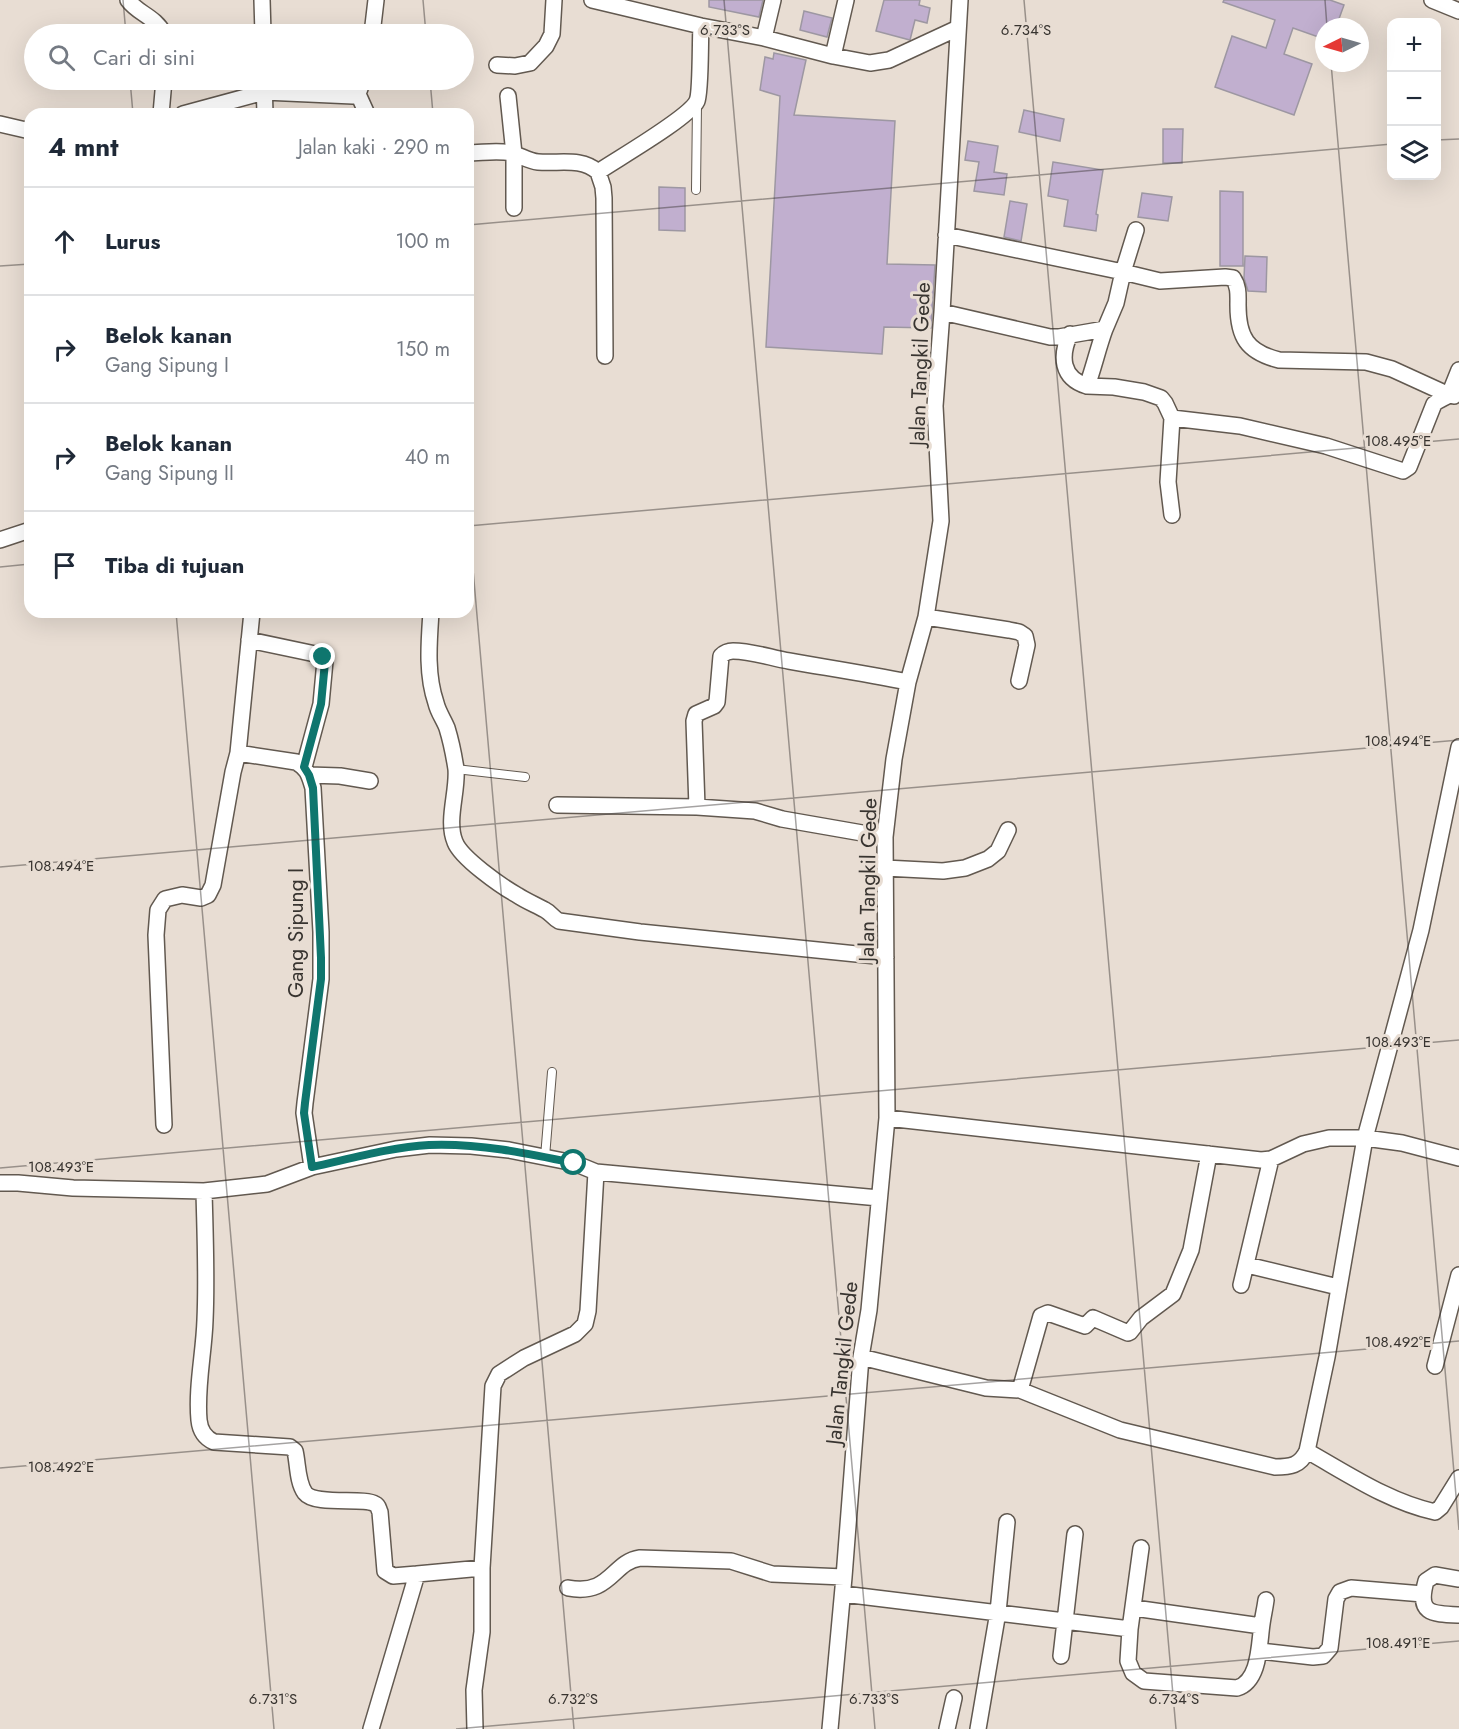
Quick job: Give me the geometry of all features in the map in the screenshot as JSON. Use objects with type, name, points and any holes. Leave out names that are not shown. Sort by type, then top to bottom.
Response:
[{"type":"street","points":[[128,0],[157,24]]},
{"type":"street","points":[[262,0],[263,24]]},
{"type":"street","points":[[373,24],[376,0]]},
{"type":"street","points":[[497,65],[515,66],[530,63],[546,46],[552,34],[554,0]]},
{"type":"street","points":[[592,0],[870,63],[889,60],[958,28]]},
{"type":"street","points":[[765,38],[773,0]]},
{"type":"street","points":[[833,56],[846,0]]},
{"type":"street","name":"Jalan Tangkil Gede","points":[[830,1729],[861,1357],[869,1310],[887,1118],[885,837],[894,759],[908,682],[926,617],[940,521],[935,406],[960,0]]},
{"type":"street","points":[[1432,0],[1459,11]]},
{"type":"street","points":[[598,172],[668,126],[698,100],[701,26]]},
{"type":"street","points":[[162,108],[163,90]]},
{"type":"street","points":[[200,108],[252,90]]},
{"type":"street","points":[[264,90],[265,108]]},
{"type":"street","points":[[296,90],[345,96],[355,90]]},
{"type":"street","points":[[361,90],[365,108]]},
{"type":"street","points":[[508,96],[514,154],[514,208]]},
{"type":"street","points":[[0,124],[24,130]]},
{"type":"street","points":[[474,153],[514,154],[539,162],[576,162],[590,165],[598,172],[604,198],[605,356]]},
{"type":"street","points":[[1087,386],[1093,371],[1097,349],[1116,303],[1136,230]]},
{"type":"street","points":[[946,235],[1160,281],[1233,278],[1238,288],[1240,331],[1254,350],[1267,357],[1279,360],[1366,362],[1392,369],[1454,396]]},
{"type":"street","points":[[942,312],[1050,337],[1105,329]]},
{"type":"street","points":[[1070,334],[1064,355],[1067,371],[1077,383],[1144,392],[1161,398],[1165,403],[1172,418],[1168,482],[1172,515]]},
{"type":"street","points":[[1454,396],[1459,370]]},
{"type":"street","points":[[1172,418],[1240,426],[1326,446],[1405,471],[1409,468],[1434,404],[1438,400],[1454,396]]},
{"type":"street","points":[[0,540],[24,532]]},
{"type":"street","points":[[926,617],[1009,630],[1025,636],[1027,645],[1019,681]]},
{"type":"street","points":[[165,1125],[156,935],[158,910],[165,899],[182,896],[201,898],[208,895],[213,885],[238,753],[251,618]]},
{"type":"street","points":[[431,618],[429,648],[435,703],[447,728],[456,769],[452,825],[455,842],[466,856],[498,882],[560,921],[640,932],[886,957]]},
{"type":"street","points":[[249,640],[320,655],[325,662],[321,704],[306,771]]},
{"type":"street","points":[[697,807],[694,721],[696,714],[714,706],[717,702],[721,656],[725,652],[757,654],[908,682]]},
{"type":"street","points":[[861,1357],[986,1388],[1020,1390],[1120,1430],[1275,1467],[1295,1465],[1303,1459],[1307,1451],[1327,1357],[1365,1138],[1421,930],[1459,747]]},
{"type":"street","points":[[238,753],[296,762],[306,771],[370,781]]},
{"type":"street","name":"Gang Sipung I","points":[[306,771],[313,788],[321,958],[321,979],[304,1113],[312,1167]]},
{"type":"street","points":[[557,805],[697,807],[755,811],[782,819],[885,837]]},
{"type":"street","points":[[885,868],[944,871],[964,868],[988,859],[998,851],[1008,830]]},
{"type":"street","points":[[887,1118],[1261,1160],[1271,1159],[1303,1144],[1329,1138],[1365,1138],[1402,1143],[1459,1158]]},
{"type":"street","points":[[0,1183],[73,1188],[204,1191],[267,1184],[312,1167],[396,1149],[430,1145],[500,1149],[574,1163],[596,1172],[879,1198]]},
{"type":"street","points":[[1020,1390],[1043,1314],[1048,1313],[1086,1326],[1093,1318],[1129,1333],[1141,1318],[1173,1294],[1191,1250],[1209,1154]]},
{"type":"street","points":[[1241,1285],[1271,1159]]},
{"type":"street","points":[[475,1729],[474,1690],[481,1644],[482,1568],[493,1386],[499,1374],[524,1358],[575,1334],[585,1324],[588,1311],[596,1172]]},
{"type":"street","points":[[204,1191],[206,1295],[200,1365],[199,1422],[207,1439],[214,1442],[290,1448],[295,1451],[301,1483],[305,1493],[310,1497],[341,1502],[372,1503],[378,1506],[385,1571],[393,1576],[482,1568]]},
{"type":"street","points":[[1247,1265],[1338,1287]]},
{"type":"street","points":[[1435,1366],[1455,1309],[1459,1275]]},
{"type":"street","points":[[1307,1451],[1383,1493],[1414,1507],[1435,1512],[1441,1507],[1459,1478]]},
{"type":"street","points":[[978,1729],[998,1612],[1007,1522]]},
{"type":"street","points":[[1060,1656],[1075,1534]]},
{"type":"street","points":[[1141,1548],[1128,1661],[1133,1673],[1144,1681],[1236,1688],[1244,1686],[1249,1680],[1260,1651],[1266,1600]]},
{"type":"street","points":[[568,1588],[579,1590],[600,1585],[632,1559],[640,1558],[731,1561],[772,1574],[844,1577]]},
{"type":"street","points":[[371,1729],[417,1574]]},
{"type":"street","points":[[1459,1579],[1435,1575],[1426,1581],[1422,1594],[1426,1608],[1431,1612],[1459,1615]]},
{"type":"street","points":[[1260,1651],[1323,1656],[1330,1648],[1336,1599],[1340,1592],[1351,1588],[1422,1594]]},
{"type":"street","points":[[843,1594],[1130,1629]]},
{"type":"street","points":[[1134,1608],[1262,1626]]},
{"type":"street","points":[[947,1729],[954,1698]]},
{"type":"lane","points":[[696,190],[698,100]]},
{"type":"lane","points":[[456,769],[525,777]]},
{"type":"lane","points":[[545,1157],[552,1072]]},
{"type":"building","points":[[709,0],[763,0],[759,17],[709,7]]},
{"type":"building","points":[[884,0],[920,0],[919,5],[930,8],[927,23],[915,20],[910,40],[876,31]]},
{"type":"building","points":[[1224,0],[1330,0],[1344,5],[1339,18],[1315,18],[1315,36],[1293,28],[1284,54],[1312,64],[1294,115],[1215,87],[1232,36],[1266,48],[1275,20],[1223,2]]},
{"type":"building","points":[[804,11],[832,18],[827,37],[800,30]]},
{"type":"building","points":[[774,53],[806,60],[794,115],[895,121],[887,264],[935,265],[931,328],[884,327],[882,354],[766,347],[780,96],[760,90],[765,57],[773,59]]},
{"type":"building","points":[[1024,110],[1064,119],[1060,141],[1019,132]]},
{"type":"building","points":[[1163,129],[1183,129],[1182,163],[1163,163]]},
{"type":"building","points":[[968,141],[998,146],[994,172],[1007,174],[1004,195],[974,191],[979,162],[965,160]]},
{"type":"building","points":[[1053,162],[1103,170],[1096,214],[1098,215],[1096,231],[1064,226],[1068,200],[1048,196]]},
{"type":"building","points":[[659,187],[685,188],[685,231],[659,230]]},
{"type":"building","points":[[1220,191],[1243,192],[1243,266],[1220,266]]},
{"type":"building","points":[[1142,193],[1172,197],[1168,221],[1138,217]]},
{"type":"building","points":[[1010,201],[1027,204],[1021,241],[1004,237]]},
{"type":"building","points":[[1245,256],[1267,257],[1266,292],[1248,291],[1244,278]]},
{"type":"route","points":[[323,657],[325,662],[321,704],[304,767],[313,788],[321,932],[321,979],[304,1113],[312,1167],[396,1149],[430,1145],[509,1150],[574,1163]]}]
